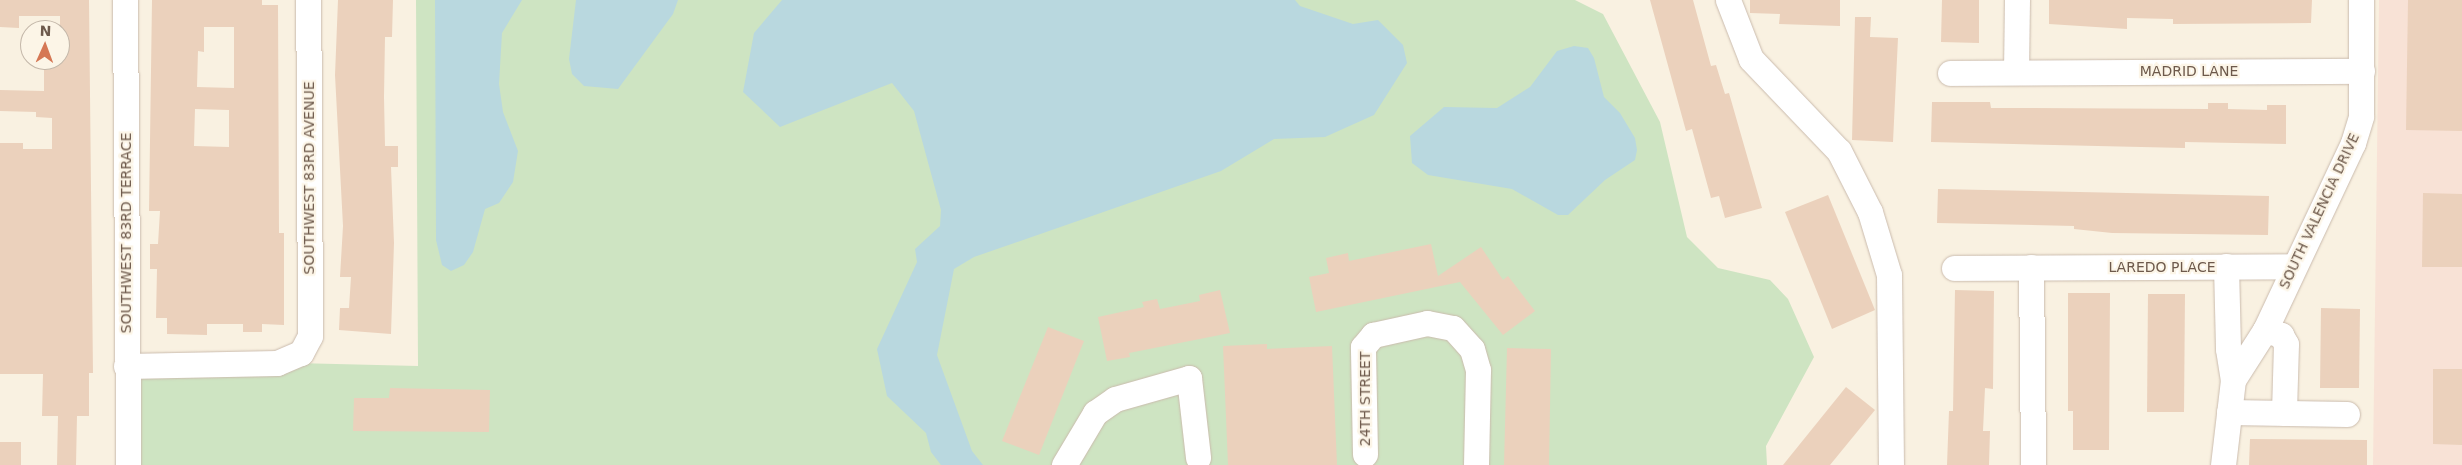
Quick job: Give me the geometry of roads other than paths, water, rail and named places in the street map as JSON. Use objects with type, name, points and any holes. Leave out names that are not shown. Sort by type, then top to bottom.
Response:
[{"type":"street","name":"SOUTHWEST 83RD TERRACE","points":[[124,0],[128,465]]},
{"type":"street","name":"SOUTHWEST 83RD AVENUE","points":[[126,366],[276,363],[301,353],[310,336],[308,0]]},
{"type":"street","points":[[1728,0],[1751,59],[1839,151],[1870,212],[1889,275],[1891,465]]},
{"type":"street","points":[[2016,71],[2018,0]]},
{"type":"street","name":"SOUTH VALENCIA DRIVE","points":[[2223,465],[2233,380],[2265,330],[2353,143],[2360,116],[2362,71],[2361,0]]},
{"type":"street","name":"MADRID LANE","points":[[1950,73],[2016,71],[2362,71]]},
{"type":"street","points":[[2226,266],[2228,349],[2233,380]]},
{"type":"street","name":"LAREDO PLACE","points":[[1954,268],[2294,266]]},
{"type":"street","points":[[2031,267],[2033,465]]},
{"type":"street","name":"24TH STREET","points":[[1365,454],[1363,348],[1374,335],[1427,323],[1454,328],[1472,349],[1478,370],[1476,465]]},
{"type":"street","points":[[2265,330],[2281,335],[2286,344],[2284,413]]},
{"type":"street","points":[[1064,465],[1095,413],[1115,399],[1189,378],[1198,457]]},
{"type":"street","points":[[2229,412],[2347,414]]},
{"type":"water","points":[[435,0],[522,0],[502,33],[499,84],[503,112],[518,151],[513,182],[499,203],[485,209],[473,252],[464,265],[451,271],[442,265],[436,240]]},
{"type":"water","points":[[576,0],[678,0],[673,14],[618,89],[584,86],[572,74],[569,59]]},
{"type":"water","points":[[782,0],[1295,0],[1300,6],[1353,24],[1378,20],[1403,45],[1407,63],[1374,115],[1325,137],[1274,139],[1221,171],[974,257],[954,269],[937,355],[972,451],[983,465],[941,465],[931,452],[926,433],[887,396],[877,349],[917,262],[915,249],[940,226],[941,210],[914,111],[892,83],[780,127],[743,92],[754,33]]},
{"type":"water","points":[[1574,46],[1588,48],[1594,58],[1604,97],[1620,113],[1635,138],[1637,150],[1635,160],[1605,180],[1568,215],[1558,215],[1512,189],[1428,175],[1412,163],[1410,136],[1444,107],[1497,108],[1530,87],[1557,51]]}]
